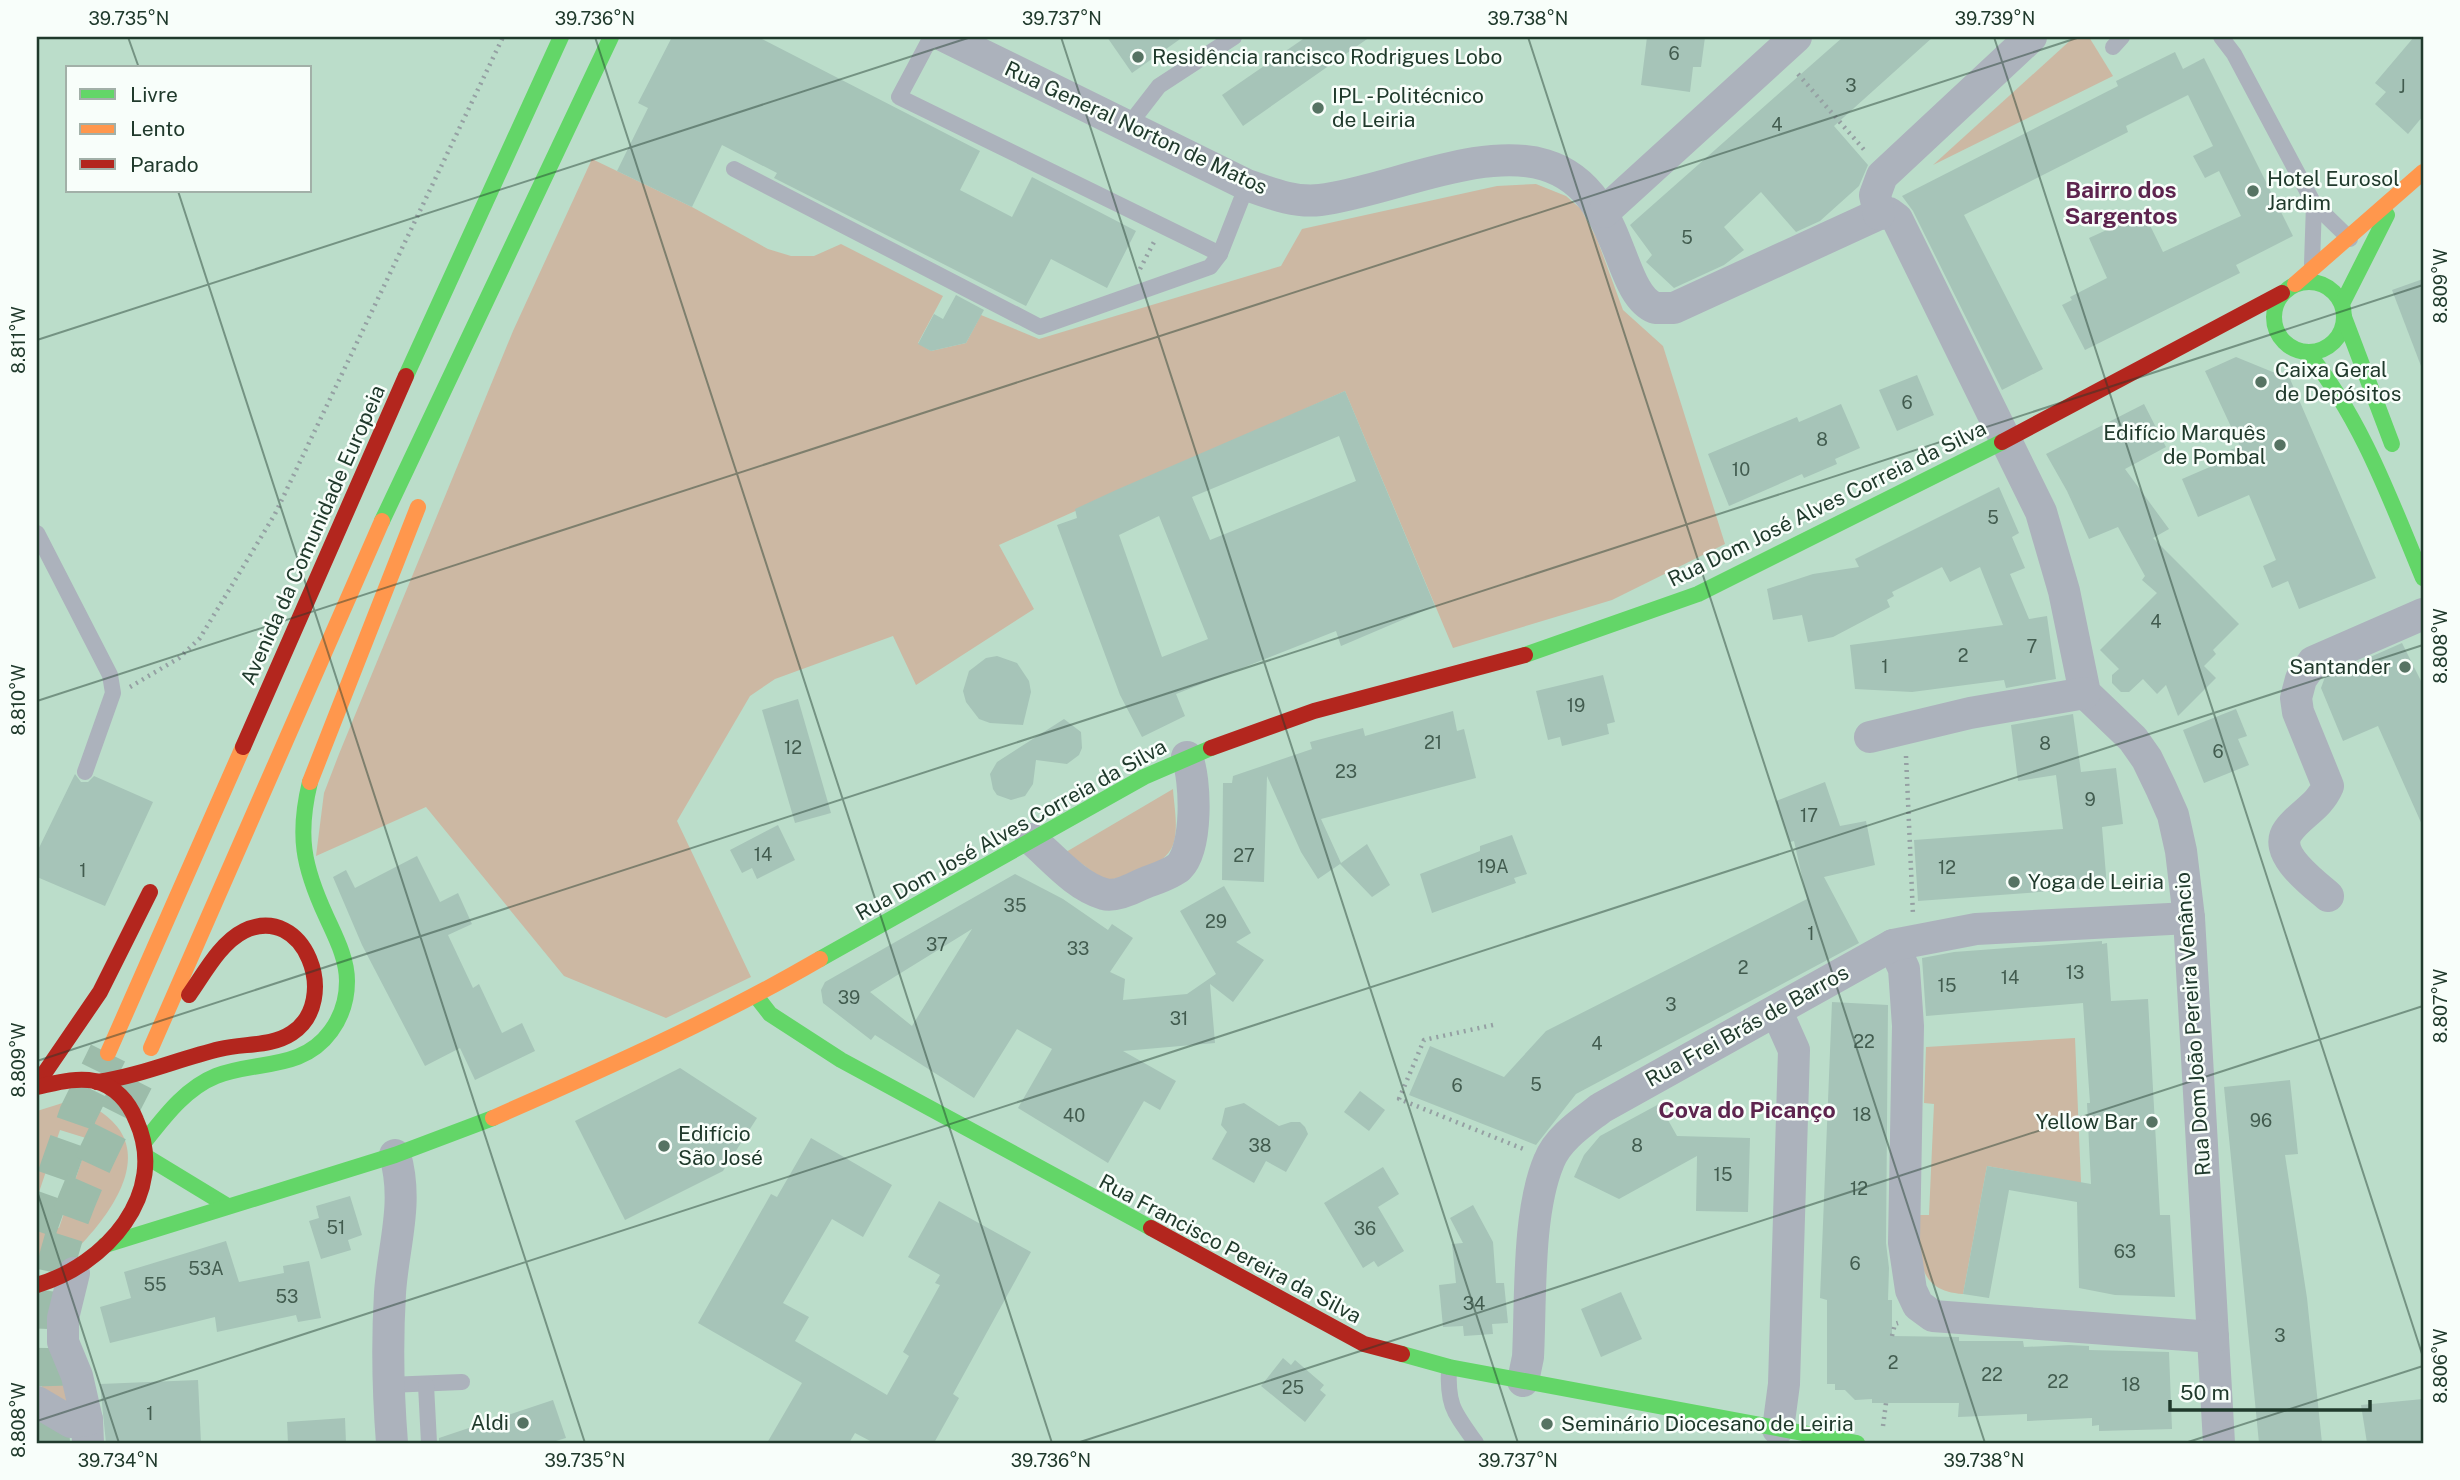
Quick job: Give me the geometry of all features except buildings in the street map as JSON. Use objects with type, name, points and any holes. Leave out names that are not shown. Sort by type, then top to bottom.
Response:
[{"type":"main road","name":"Avenida da Comunidade Europeia","points":[[108,1054],[458,259],[561,37]]},
{"type":"main road","points":[[37,1086],[61,1081],[97,1082],[130,1078],[225,1048],[272,1043],[300,1028],[313,1006],[317,981],[314,964],[302,940],[291,932],[268,926],[247,930],[237,936],[218,956],[151,1048],[253,805],[526,211],[611,37]]},
{"type":"main road","points":[[2308,353],[2329,346],[2338,338],[2343,310],[2358,272],[2396,199],[2423,172]]},
{"type":"main road","name":"Rua Dom José Alves Correia da Silva","points":[[105,1245],[226,1205],[395,1156],[490,1119],[603,1070],[756,996],[1031,839],[1144,777],[1187,757],[1314,711],[1526,655],[1660,608],[1731,578],[2205,338],[2289,289],[2396,199]]},
{"type":"main road","points":[[395,359],[418,315],[458,259]]},
{"type":"main road","points":[[2398,460],[2336,294],[2318,282],[2289,289],[2276,302],[2276,341],[2308,353],[2337,389],[2356,420],[2423,578]]},
{"type":"main road","name":"Rua Dom José Alves Correia da Silva","points":[[2205,338],[2230,339]]},
{"type":"main road","points":[[442,435],[449,380]]},
{"type":"main road","points":[[146,1140],[191,1090],[216,1076],[287,1063],[309,1053],[328,1036],[339,1021],[346,999],[345,975],[340,948],[304,868],[302,844],[306,795],[313,771],[425,488]]},
{"type":"main road","points":[[37,1086],[110,978],[157,877]]},
{"type":"main road","name":"Rua Francisco Pereira da Silva","points":[[756,996],[771,1014],[841,1060],[1335,1331],[1364,1344],[1449,1367],[1857,1443]]},
{"type":"main road","points":[[37,1285],[74,1273],[105,1245],[123,1225],[144,1184],[147,1157],[143,1127],[127,1103],[113,1090],[97,1082]]},
{"type":"main road","points":[[147,1157],[226,1205]]},
{"type":"street","name":"Rua General Norton de Matos","points":[[946,37],[1247,185],[1281,196],[1320,200],[1452,169],[1522,161],[1542,164],[1572,177],[1604,212],[1638,294],[1649,305],[1664,309],[1674,308],[1879,214]]},
{"type":"street","points":[[1870,737],[1905,727],[2085,693],[2055,552],[2041,512],[1897,219],[1889,213],[1879,214],[1875,195],[1876,184],[1884,174],[2031,37]]},
{"type":"street","points":[[1604,212],[1788,44]]},
{"type":"street","points":[[2328,896],[2309,881],[2286,852],[2284,841],[2288,831],[2322,799],[2328,786],[2298,712],[2296,698],[2301,679],[2313,662],[2423,614]]},
{"type":"street","name":"Rua Dom João Pereira Venâncio","points":[[2085,693],[2133,739],[2147,759],[2172,815],[2181,851],[2189,918],[2219,1443]]},
{"type":"street","points":[[1031,839],[1082,884],[1106,895],[1128,891],[1179,866],[1190,844],[1194,801],[1193,772],[1187,757]]},
{"type":"street","name":"Rua Frei Brás de Barros","points":[[1523,1381],[1528,1357],[1536,1207],[1549,1159],[1578,1125],[1601,1108],[1903,942],[1976,929],[2189,918]]},
{"type":"street","points":[[1903,942],[1908,1026],[1905,1243],[1911,1290],[1918,1305],[1933,1316],[2213,1337]]},
{"type":"street","points":[[1777,1012],[1794,1050],[1784,1384],[1778,1429]]},
{"type":"street","points":[[392,1443],[388,1385],[390,1292],[403,1203],[401,1176],[395,1156]]},
{"type":"street","points":[[74,1273],[63,1318],[63,1342],[77,1376],[87,1432]]},
{"type":"street","points":[[37,1402],[87,1432]]},
{"type":"lane","points":[[931,37],[899,97],[1220,254]]},
{"type":"lane","points":[[1128,126],[1159,86],[1234,37]]},
{"type":"lane","points":[[2221,37],[2234,54],[2315,204],[2349,238],[2358,272]]},
{"type":"lane","points":[[734,169],[1041,327],[1195,275],[1210,267],[1220,254],[1247,185]]},
{"type":"lane","points":[[2313,269],[2311,247],[2315,204]]},
{"type":"lane","points":[[37,533],[103,658],[113,693],[85,772]]},
{"type":"lane","points":[[1449,1367],[1447,1395],[1476,1443]]},
{"type":"lane","points":[[388,1385],[462,1382]]},
{"type":"lane","points":[[426,1385],[429,1443]]},
{"type":"path","points":[[113,693],[144,681],[179,658],[200,638],[275,514],[503,37]]},
{"type":"path","points":[[1788,44],[1884,174]]},
{"type":"path","points":[[1138,272],[1162,226]]},
{"type":"path","points":[[1903,942],[1905,727]]},
{"type":"path","points":[[1493,1025],[1424,1040],[1399,1099],[1549,1159]]},
{"type":"path","points":[[1892,1336],[1895,1324]]},
{"type":"shaded area","points":[[2074,37],[2089,37],[2113,76],[1933,165]]},
{"type":"shaded area","points":[[592,159],[692,207],[768,249],[791,256],[814,256],[841,244],[943,296],[918,343],[931,351],[966,343],[981,315],[1039,339],[1281,266],[1302,229],[1497,186],[1536,184],[1566,196],[1581,209],[1597,239],[1623,310],[1663,346],[1725,544],[1612,600],[1453,648],[1345,391],[999,545],[1034,609],[916,685],[893,636],[775,679],[750,696],[677,821],[751,977],[666,1018],[564,976],[426,807],[316,856],[324,793],[339,754],[513,331]]},
{"type":"shaded area","points":[[1173,789],[1175,839],[1162,860],[1133,873],[1105,881],[1066,852]]},
{"type":"shaded area","points":[[2075,1038],[2081,1183],[1987,1166],[1963,1294],[1935,1286],[1923,1268],[1919,1243],[1920,1215],[1929,1215],[1934,1104],[1924,1103],[1926,1047]]},
{"type":"shaded area","points":[[69,1101],[97,1109],[112,1121],[122,1134],[128,1162],[120,1191],[94,1230],[80,1246],[62,1259],[37,1268],[37,1221],[59,1228],[89,1139],[60,1130],[37,1198],[37,1111]]},
{"type":"shaded area","points":[[55,1359],[71,1403],[44,1392],[39,1378],[42,1363]]},
{"type":"shaded area","points":[[37,1423],[67,1435],[67,1443],[37,1443]]},
{"type":"tunnel","points":[[37,1231],[78,1114],[108,1053]]},
{"type":"tunnel","points":[[51,1443],[49,1327],[57,1261],[87,1177],[139,1071]]},
{"type":"traffic: fast","points":[[406,376],[561,37]]},
{"type":"traffic: fast","points":[[382,521],[611,37]]},
{"type":"traffic: fast","points":[[2342,304],[2387,215]]},
{"type":"traffic: fast","points":[[2316,282],[2329,288],[2338,297],[2342,303],[2344,317],[2342,331],[2334,342],[2323,350],[2302,352],[2284,342],[2276,331],[2274,310],[2284,292],[2295,284],[2316,282]]},
{"type":"traffic: fast","points":[[2344,317],[2392,444]]},
{"type":"traffic: fast","points":[[2308,353],[2344,405],[2359,433],[2423,578]]},
{"type":"traffic: fast","points":[[1525,655],[1698,594],[2002,442]]},
{"type":"traffic: fast","points":[[820,959],[1144,777],[1211,748]]},
{"type":"traffic: fast","points":[[146,1140],[177,1104],[205,1081],[232,1071],[293,1059],[307,1053],[331,1031],[338,1019],[346,994],[345,964],[318,898],[304,850],[304,818],[310,782]]},
{"type":"traffic: fast","points":[[756,996],[770,1014],[841,1060],[1151,1228]]},
{"type":"traffic: fast","points":[[105,1245],[395,1155],[493,1118]]},
{"type":"traffic: fast","points":[[147,1157],[226,1205]]},
{"type":"traffic: fast","points":[[1402,1354],[1449,1367],[1857,1443]]},
{"type":"traffic: slow","points":[[2295,284],[2423,172]]},
{"type":"traffic: slow","points":[[310,782],[418,507]]},
{"type":"traffic: slow","points":[[151,1048],[382,521]]},
{"type":"traffic: slow","points":[[108,1053],[243,747]]},
{"type":"traffic: slow","points":[[493,1118],[700,1023],[820,959]]},
{"type":"traffic: jam","points":[[2002,442],[2282,293]]},
{"type":"traffic: jam","points":[[243,747],[406,376]]},
{"type":"traffic: jam","points":[[1211,748],[1314,711],[1525,655]]},
{"type":"traffic: jam","points":[[37,1084],[100,992],[150,892]]},
{"type":"traffic: jam","points":[[97,1082],[128,1076],[220,1049],[266,1043],[284,1037],[307,1018],[314,999],[314,979],[309,959],[299,942],[284,930],[266,926],[244,931],[227,943],[189,995]]},
{"type":"traffic: jam","points":[[37,1087],[81,1080],[102,1083],[115,1091],[129,1107],[136,1120],[144,1148],[144,1174],[138,1199],[125,1223],[107,1244],[86,1261],[37,1285]]},
{"type":"traffic: jam","points":[[1151,1228],[1364,1344],[1402,1354]]},
{"type":"place","name":"Residência rancisco Rodrigues Lobo","points":[[1138,57]]},
{"type":"place","name":"IPL - Politécnico de Leiria","points":[[1318,108]]},
{"type":"place","name":"Hotel Eurosol Jardim","points":[[2253,191]]},
{"type":"place","name":"Caixa Geral de Depósitos","points":[[2261,382]]},
{"type":"place","name":"Edifício Marquês de Pombal","points":[[2280,445]]},
{"type":"place","name":"Santander","points":[[2405,667]]},
{"type":"place","name":"Yoga de Leiria","points":[[2014,882]]},
{"type":"place","name":"Yellow Bar","points":[[2152,1122]]},
{"type":"place","name":"Edifício São José","points":[[664,1146]]},
{"type":"place","name":"Aldi","points":[[523,1423]]},
{"type":"place","name":"Seminário Diocesano de Leiria","points":[[1547,1424]]},
{"type":"district","name":"Bairro dos Sargentos","points":[[2121,203]]},
{"type":"district","name":"Cova do Picanço","points":[[1747,1110]]}]
